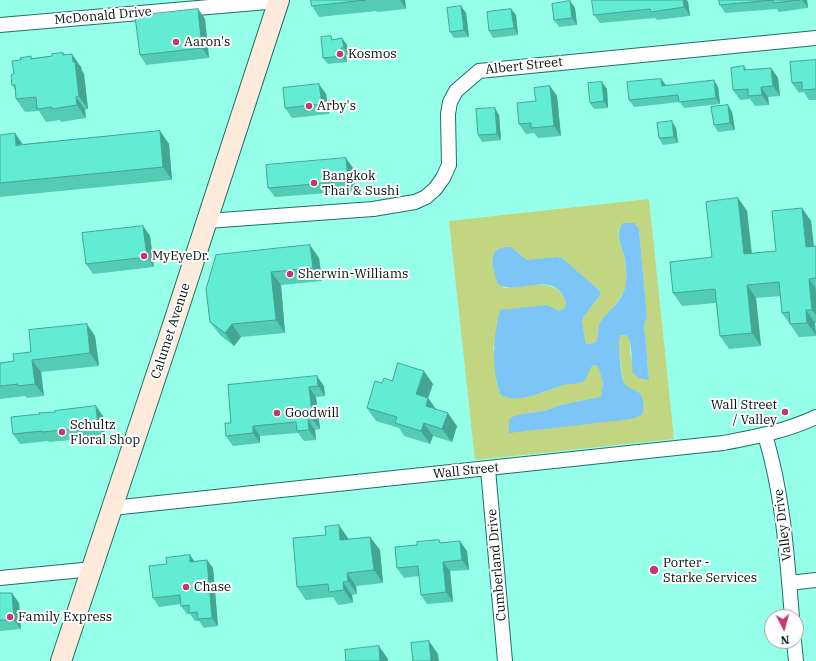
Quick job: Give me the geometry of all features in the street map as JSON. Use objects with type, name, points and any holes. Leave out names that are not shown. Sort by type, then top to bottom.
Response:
[{"type":"main road","name":"Calumet Avenue","points":[[61,661],[93,569],[279,0]]},
{"type":"street","name":"McDonald Drive","points":[[0,25],[279,0]]},
{"type":"street","name":"Albert Street","points":[[207,221],[373,209],[415,202],[426,196],[435,189],[443,178],[449,165],[448,114],[450,102],[456,91],[479,71],[816,38]]},
{"type":"street","name":"Wall Street","points":[[112,508],[723,444],[766,435],[816,417]]},
{"type":"street","name":"Valley Drive","points":[[766,435],[778,484],[791,609]]},
{"type":"street","name":"Cumberland Drive","points":[[488,469],[506,661]]},
{"type":"street","points":[[0,578],[93,569]]},
{"type":"street","points":[[789,583],[816,580]]},
{"type":"street","points":[[795,649],[796,661]]},
{"type":"green space","points":[[649,199],[674,439],[475,460],[449,221]],"holes":[[[619,228],[639,229],[647,318],[644,324],[649,380],[632,360],[628,337],[621,335],[618,342],[623,381],[628,388],[639,392],[509,420],[522,414],[544,411],[561,405],[599,397],[601,396],[603,383],[598,366],[593,365],[586,378],[580,383],[564,384],[542,393],[500,393],[497,384],[493,346],[551,308],[559,311],[564,309],[566,302],[561,294],[555,289],[540,284],[504,288],[494,268],[494,253],[511,247],[527,260],[556,257],[562,258],[599,290],[601,294],[584,316],[582,322],[586,344],[595,343],[597,341],[598,329],[626,289],[626,266],[619,238]]]},
{"type":"water","points":[[623,223],[634,223],[639,229],[647,318],[644,324],[649,380],[639,378],[633,373],[630,343],[627,336],[624,335],[621,335],[619,342],[620,363],[624,383],[627,387],[638,392],[642,396],[644,406],[642,415],[632,419],[509,433],[509,420],[512,417],[544,411],[561,405],[599,397],[601,396],[603,383],[598,366],[593,365],[584,381],[579,383],[563,385],[523,398],[507,397],[500,394],[495,373],[494,352],[500,310],[547,305],[559,311],[564,309],[566,302],[560,292],[553,286],[544,284],[506,287],[498,284],[493,264],[494,254],[501,248],[511,247],[527,260],[556,257],[562,258],[599,290],[601,294],[584,316],[582,322],[586,344],[595,343],[600,323],[620,299],[625,288],[626,263],[619,233]]},
{"type":"building","points":[[311,0],[366,0],[312,6]]},
{"type":"building","points":[[592,0],[683,0],[684,7],[651,12],[650,9],[594,15]]},
{"type":"building","points":[[719,0],[773,0],[720,5]]},
{"type":"building","points":[[773,0],[800,0],[773,3]]},
{"type":"building","points":[[570,1],[572,18],[554,20],[552,4]]},
{"type":"building","points":[[461,6],[464,30],[450,32],[447,8]]},
{"type":"building","name":"Aaron's","points":[[198,9],[202,48],[140,55],[135,16]]},
{"type":"building","points":[[511,9],[514,28],[489,31],[487,12]]},
{"type":"building","points":[[331,36],[332,40],[342,38],[344,48],[341,48],[342,56],[323,58],[321,37]]},
{"type":"building","points":[[63,53],[63,55],[72,54],[73,62],[75,62],[79,96],[76,97],[77,105],[52,109],[52,107],[37,109],[36,97],[16,99],[15,85],[12,85],[11,75],[14,74],[12,61],[21,60],[20,58],[31,56],[31,59]]},
{"type":"building","points":[[816,60],[816,89],[802,90],[802,82],[792,83],[790,62]]},
{"type":"building","points":[[744,66],[744,70],[771,68],[773,86],[761,87],[762,95],[748,96],[748,89],[733,90],[731,68]]},
{"type":"building","points":[[661,79],[662,86],[714,80],[716,98],[679,102],[678,95],[629,100],[627,82]]},
{"type":"building","points":[[602,82],[604,101],[590,103],[588,83]]},
{"type":"building","points":[[319,84],[322,104],[285,108],[283,88]]},
{"type":"building","points":[[550,86],[554,126],[531,128],[531,123],[519,124],[517,103],[536,101],[534,88]]},
{"type":"building","points":[[728,105],[730,123],[714,125],[711,107]]},
{"type":"building","points":[[495,108],[497,134],[478,135],[476,109]]},
{"type":"building","points":[[672,121],[674,137],[659,138],[657,123]]},
{"type":"building","points":[[160,131],[163,167],[0,183],[0,135],[15,133],[16,145]]},
{"type":"building","points":[[346,158],[348,181],[268,188],[266,165]]},
{"type":"building","points":[[738,198],[744,254],[776,251],[772,211],[802,208],[806,247],[816,246],[816,278],[809,279],[812,310],[806,310],[807,323],[790,324],[789,312],[782,313],[779,282],[747,285],[752,333],[720,336],[715,289],[673,293],[670,262],[712,257],[706,202]]},
{"type":"building","points":[[143,226],[147,257],[86,264],[82,233]]},
{"type":"building","points":[[310,245],[313,268],[271,272],[276,320],[232,324],[225,333],[210,322],[206,289],[216,255]]},
{"type":"building","points":[[87,324],[90,353],[32,360],[35,384],[0,386],[0,363],[14,361],[13,354],[31,352],[29,330]]},
{"type":"building","points":[[398,363],[424,371],[416,394],[428,398],[426,406],[448,413],[442,429],[424,423],[421,431],[395,423],[397,417],[367,408],[375,381],[382,383],[384,378],[392,381]]},
{"type":"building","name":"Goodwill","points":[[317,376],[318,386],[309,387],[313,420],[308,420],[309,430],[297,431],[296,422],[253,426],[253,433],[226,436],[225,423],[231,423],[228,385]]},
{"type":"building","points":[[96,406],[98,427],[13,434],[11,417]]},
{"type":"building","points":[[339,525],[340,540],[370,537],[374,570],[347,573],[348,581],[343,582],[344,590],[329,592],[328,584],[297,587],[293,538],[326,535],[325,527]]},
{"type":"building","points":[[439,540],[440,543],[460,541],[462,560],[443,562],[446,592],[421,595],[418,566],[397,568],[395,547],[417,545],[417,542]]},
{"type":"building","points":[[190,555],[190,562],[207,560],[212,618],[198,619],[197,612],[189,613],[189,605],[181,606],[180,595],[153,598],[149,566],[167,564],[166,558]]},
{"type":"building","points":[[0,593],[12,593],[14,620],[0,620]]},
{"type":"building","points":[[429,641],[431,661],[413,661],[411,643]]},
{"type":"building","points":[[379,646],[380,661],[346,661],[345,650]]},
{"type":"place","name":"Aaron's","points":[[176,42]]},
{"type":"place","name":"Kosmos","points":[[340,54]]},
{"type":"place","name":"Arby's","points":[[309,106]]},
{"type":"place","name":"Bangkok Thai & Sushi","points":[[314,183]]},
{"type":"place","name":"MyEyeDr.","points":[[144,256]]},
{"type":"place","name":"Sherwin-Williams","points":[[290,274]]},
{"type":"place","name":"Wall Street / Valley","points":[[785,412]]},
{"type":"place","name":"Goodwill","points":[[277,413]]},
{"type":"place","name":"Schultz Floral Shop","points":[[62,432]]},
{"type":"place","name":"Porter - Starke Services","points":[[654,570]]},
{"type":"place","name":"Chase","points":[[186,587]]},
{"type":"place","name":"Family Express","points":[[10,617]]}]
